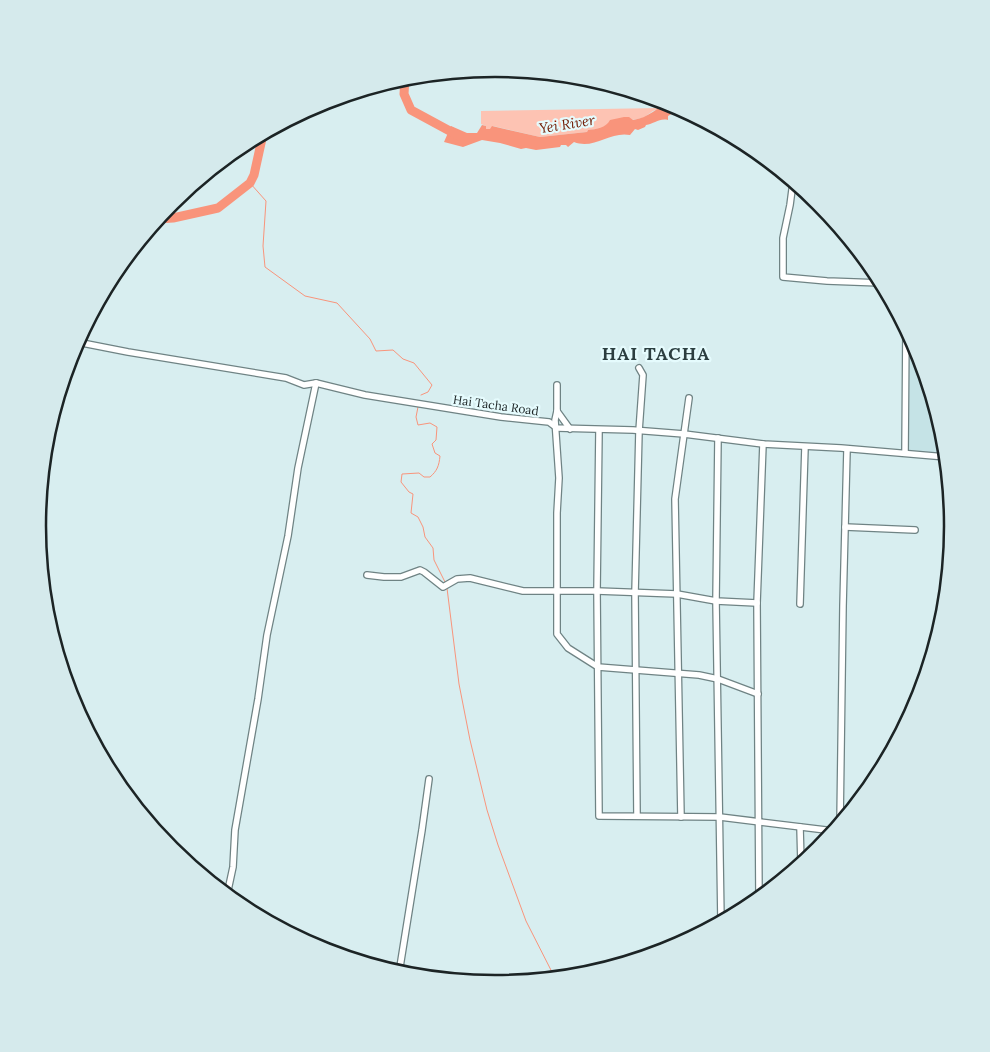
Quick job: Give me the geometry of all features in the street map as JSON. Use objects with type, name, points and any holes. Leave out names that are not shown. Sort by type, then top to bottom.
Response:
[{"type":"street","points":[[792,190],[783,238],[783,277],[871,282]]},
{"type":"street","name":"Hai Tacha Road","points":[[85,344],[286,378],[304,385],[316,383],[365,395],[501,417],[549,422],[557,428],[684,434],[763,444],[938,457]]},
{"type":"street","points":[[905,453],[906,346]]},
{"type":"street","points":[[637,815],[635,593],[639,431],[643,375],[639,368]]},
{"type":"street","points":[[229,887],[233,867],[235,830],[267,636],[288,536],[298,468],[316,383]]},
{"type":"street","points":[[557,385],[555,420],[559,478],[557,513],[557,634],[568,648],[598,667],[699,675],[718,679],[758,694]]},
{"type":"street","points":[[681,816],[675,500],[689,398]]},
{"type":"street","points":[[557,411],[570,428]]},
{"type":"street","points":[[599,430],[597,591],[599,816],[720,817],[824,830]]},
{"type":"street","points":[[718,438],[716,601],[721,914]]},
{"type":"street","points":[[759,888],[757,602],[763,444]]},
{"type":"street","points":[[800,604],[805,447]]},
{"type":"street","points":[[840,812],[847,450]]},
{"type":"street","points":[[845,527],[914,530]]},
{"type":"street","points":[[367,575],[401,577],[420,570],[443,587],[457,580],[470,578],[507,589],[523,591],[677,594],[716,601],[757,602]]},
{"type":"street","points":[[400,964],[429,779]]},
{"type":"street","points":[[800,827],[801,854]]},
{"type":"shaded area","points":[[659,108],[643,118],[608,124],[602,128],[588,130],[587,132],[540,137],[493,126],[491,129],[485,129],[486,126],[481,124],[481,111]]},
{"type":"shaded area","points":[[659,108],[672,114],[668,116],[668,120],[659,120],[638,130],[635,129],[630,135],[623,134],[588,144],[574,142],[568,147],[561,145],[560,147],[536,150],[521,149],[482,140],[463,147],[444,142],[451,126],[467,133],[477,133],[482,125],[486,126],[486,129],[490,129],[492,126],[540,137],[587,132],[588,130],[603,126],[610,120],[629,117],[633,120]]},
{"type":"shaded area","points":[[908,351],[928,410],[938,454],[905,452]]},
{"type":"waterway","name":"Yei River","points":[[404,87],[404,94],[411,110],[459,136]]},
{"type":"waterway","name":"Yei River","points":[[169,218],[218,208],[250,183],[254,175],[261,143]]},
{"type":"waterway","points":[[250,183],[266,201],[263,246],[265,267],[305,296],[337,303],[370,339],[376,351],[393,350],[403,359],[414,363],[432,385],[428,392],[421,395]]},
{"type":"waterway","points":[[418,407],[416,417],[418,425],[430,423],[437,427],[436,440],[432,444],[435,453],[440,456],[439,463],[430,477],[424,477],[419,473],[402,474],[401,482],[413,494],[411,513],[418,517],[423,527],[425,537],[433,548],[434,560],[445,582]]},
{"type":"waterway","points":[[447,588],[459,684],[487,810],[526,921],[552,971]]},
{"type":"district","name":"HAI TACHA","points":[[656,353]]}]
